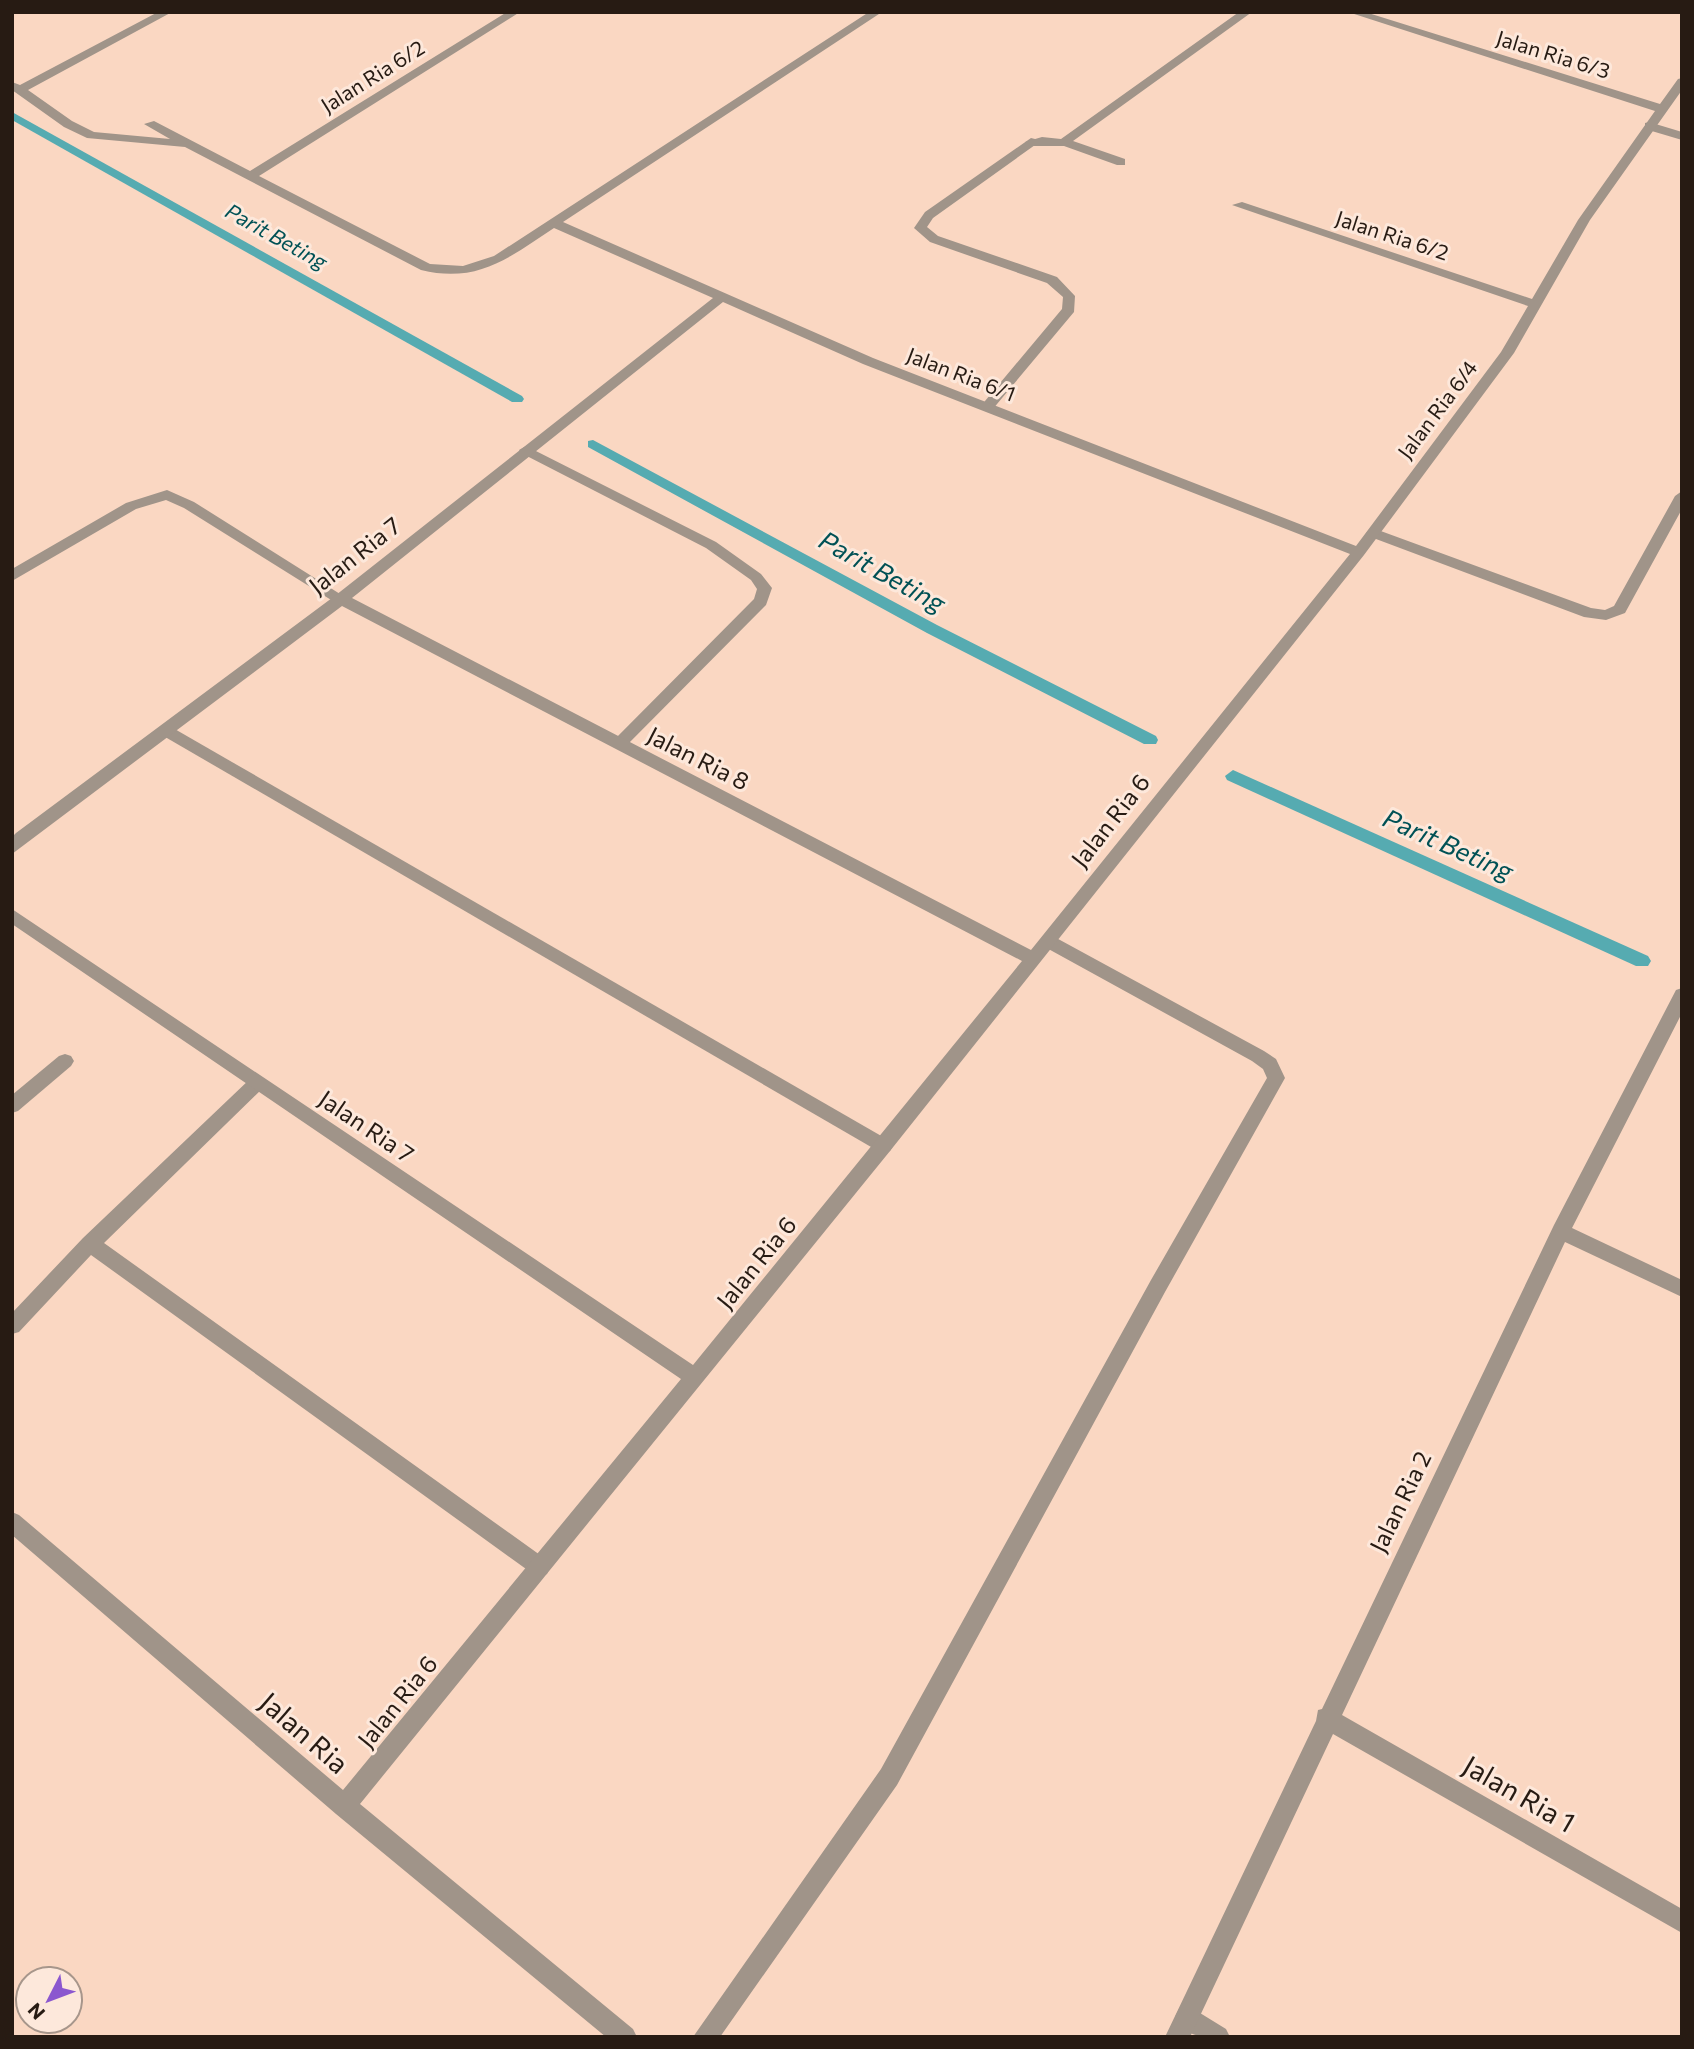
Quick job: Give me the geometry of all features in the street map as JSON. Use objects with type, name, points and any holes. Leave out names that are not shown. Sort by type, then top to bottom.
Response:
[{"type":"street","points":[[167,12],[16,87],[68,124],[91,135],[193,145]]},
{"type":"street","name":"Jalan Ria 6/2","points":[[252,174],[515,12]]},
{"type":"street","points":[[150,124],[252,174],[426,267],[447,273],[470,270],[498,259],[877,12]]},
{"type":"street","points":[[1063,143],[1247,12]]},
{"type":"street","name":"Jalan Ria 6/3","points":[[1353,12],[1661,109]]},
{"type":"street","name":"Jalan Ria 6/4","points":[[1204,747],[1359,552],[1507,353],[1584,220],[1682,81]]},
{"type":"street","points":[[1649,126],[1682,136]]},
{"type":"street","points":[[987,407],[1069,309],[1069,296],[1052,280],[934,239],[920,228],[929,215],[1031,142],[1043,139],[1063,143],[1121,162]]},
{"type":"street","name":"Jalan Ria 6/2","points":[[1238,205],[1534,304]]},
{"type":"street","name":"Jalan Ria 6/1","points":[[554,223],[868,361],[1359,552]]},
{"type":"street","name":"Jalan Ria 7","points":[[12,848],[22,837],[341,599],[722,297]]},
{"type":"street","points":[[526,450],[711,545],[756,577],[765,588],[761,601],[619,743]]},
{"type":"street","name":"Jalan Ria 8","points":[[12,576],[131,506],[167,495],[189,505],[341,599],[1034,959]]},
{"type":"street","points":[[1373,533],[1589,613],[1606,615],[1620,609],[1682,496]]},
{"type":"street","points":[[166,730],[884,1146]]},
{"type":"street","name":"Jalan Ria 6","points":[[344,1807],[884,1146],[1174,781],[1204,747]]},
{"type":"street","name":"Jalan Ria 7","points":[[12,915],[694,1377]]},
{"type":"street","points":[[705,2037],[889,1777],[1158,1286],[1276,1078],[1270,1065],[1258,1056],[1049,941]]},
{"type":"street","name":"Jalan Ria 2","points":[[1182,2027],[1326,1718],[1561,1231],[1682,995]]},
{"type":"street","points":[[12,1106],[65,1061]]},
{"type":"street","points":[[12,1326],[90,1244],[257,1083]]},
{"type":"street","points":[[1561,1231],[1682,1289]]},
{"type":"street","points":[[90,1244],[540,1567]]},
{"type":"street","name":"Jalan Ria","points":[[12,1522],[344,1807],[625,2037]]},
{"type":"street","name":"Jalan Ria 1","points":[[1326,1718],[1682,1922]]},
{"type":"street","points":[[1182,2027],[1218,2037]]},
{"type":"waterway","name":"Parit Beting","points":[[12,115],[517,399]]},
{"type":"waterway","name":"Parit Beting","points":[[593,444],[932,629],[1150,740]]},
{"type":"waterway","name":"Parit Beting","points":[[1233,776],[1642,961]]}]
